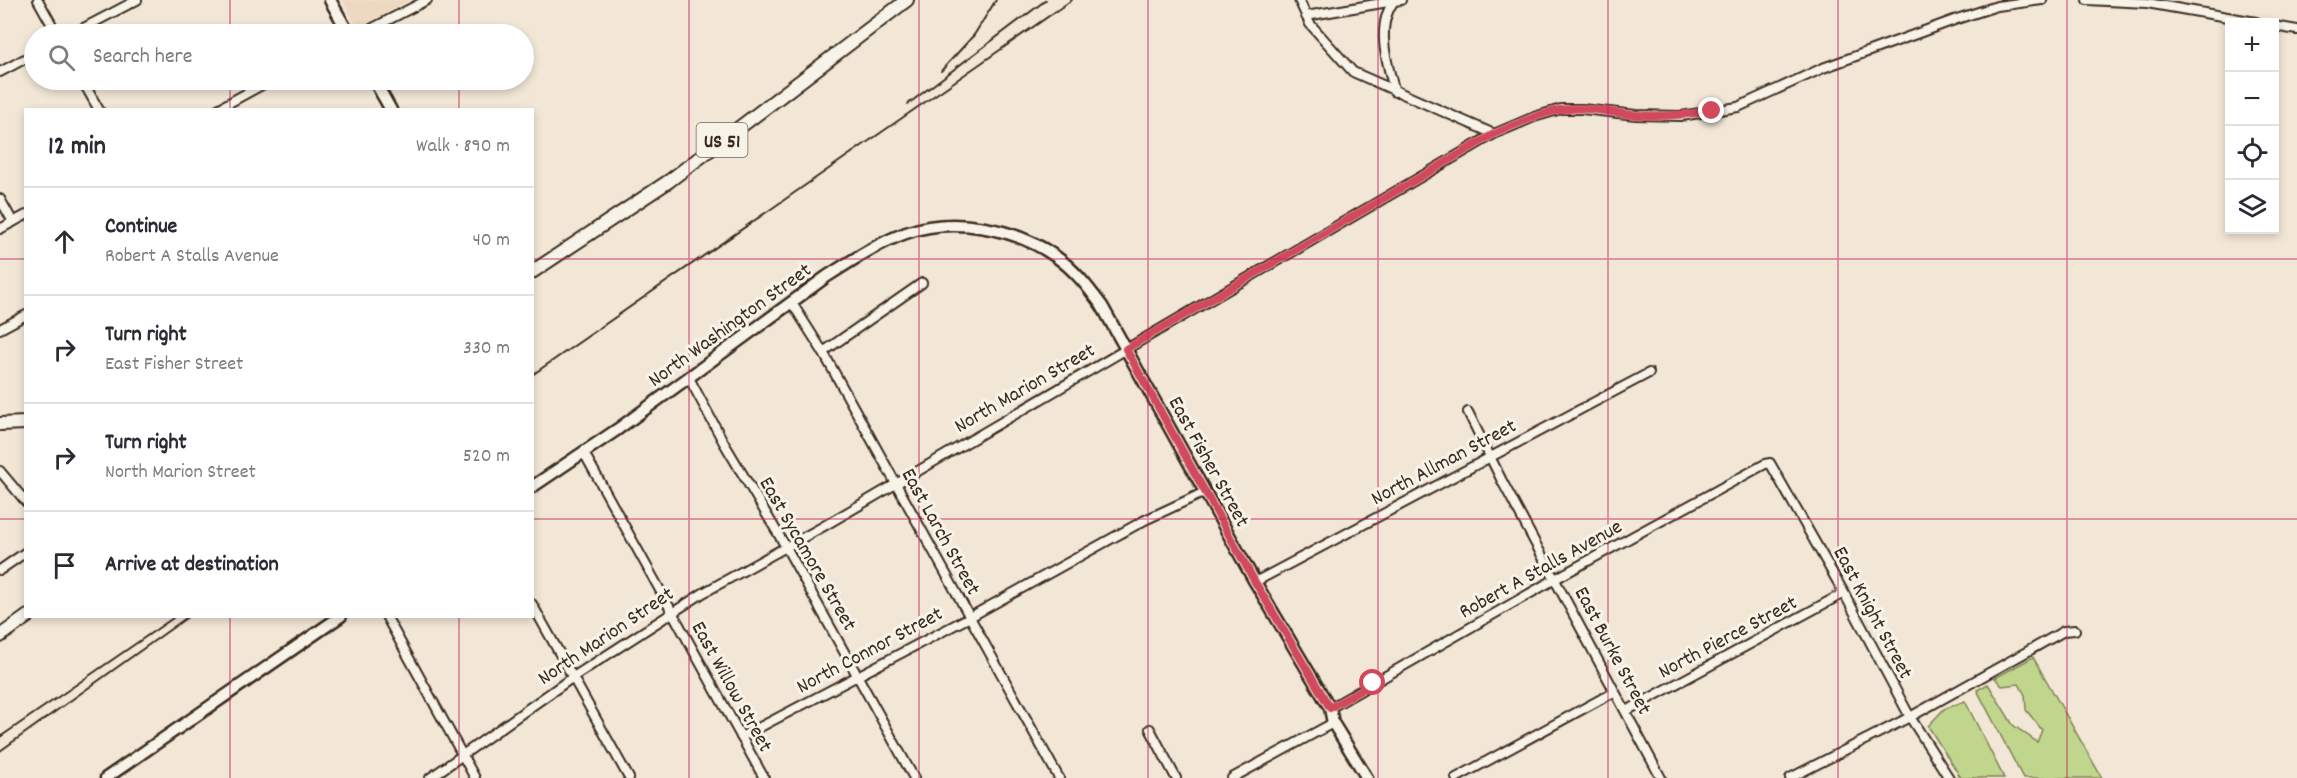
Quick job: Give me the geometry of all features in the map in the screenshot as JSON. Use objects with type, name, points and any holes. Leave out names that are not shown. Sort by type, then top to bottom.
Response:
[{"type":"main road","name":"US 51","points":[[534,271],[669,181],[907,0]]},
{"type":"main road","points":[[0,424],[24,423]]},
{"type":"main road","points":[[0,636],[25,618]]},
{"type":"street","points":[[38,0],[51,24]]},
{"type":"street","points":[[91,24],[137,0]]},
{"type":"street","points":[[330,0],[343,24]]},
{"type":"street","points":[[381,24],[427,0]]},
{"type":"street","points":[[1299,0],[1310,24],[1353,72],[1494,134]]},
{"type":"street","points":[[1306,16],[1397,0]]},
{"type":"street","points":[[1395,92],[1384,48],[1386,11],[1397,0]]},
{"type":"street","name":"North Marion Street","points":[[430,778],[573,677],[671,612],[1494,134],[1534,117],[1561,109],[1681,116],[1738,107],[1823,68],[1957,19],[1997,6],[2042,0]]},
{"type":"street","points":[[2087,0],[2147,3],[2233,18]]},
{"type":"street","points":[[2279,27],[2297,30]]},
{"type":"street","points":[[0,72],[24,59]]},
{"type":"street","points":[[88,90],[98,108]]},
{"type":"street","points":[[220,108],[253,90]]},
{"type":"street","points":[[380,90],[390,108]]},
{"type":"street","points":[[0,198],[13,222]]},
{"type":"street","points":[[0,229],[24,216]]},
{"type":"street","name":"North Washington Street","points":[[534,486],[689,378],[826,277],[861,255],[906,233],[941,226],[964,227]]},
{"type":"street","name":"East Fisher Street","points":[[964,227],[1005,233],[1032,243],[1056,256],[1081,279],[1102,306],[1255,582],[1330,708],[1333,723],[1367,778]]},
{"type":"street","points":[[823,352],[922,283]]},
{"type":"street","name":"East Larch Street","points":[[792,303],[823,352],[1059,778]]},
{"type":"street","points":[[0,329],[24,316]]},
{"type":"street","name":"North Allman Street","points":[[1255,582],[1649,373]]},
{"type":"street","name":"East Sycamore Street","points":[[689,378],[914,778]]},
{"type":"street","name":"East Burke Street","points":[[1468,412],[1661,778]]},
{"type":"street","name":"East Willow Street","points":[[584,453],[764,778]]},
{"type":"street","name":"Robert A Stalls Avenue","points":[[1330,708],[1555,579],[1770,463]]},
{"type":"street","name":"East Knight Street","points":[[1770,463],[1844,593],[1910,717],[1949,778]]},
{"type":"street","points":[[0,471],[24,500]]},
{"type":"street","name":"North Connor Street","points":[[741,737],[970,617],[1134,526],[1205,492]]},
{"type":"street","points":[[0,570],[24,553]]},
{"type":"street","name":"North Pierce Street","points":[[1626,711],[1844,593]]},
{"type":"street","points":[[534,608],[629,778]]},
{"type":"street","points":[[106,778],[120,774],[338,618]]},
{"type":"street","points":[[387,618],[475,778]]},
{"type":"street","points":[[1790,778],[1910,717],[2064,631],[2075,630]]},
{"type":"street","points":[[1456,778],[1614,692]]},
{"type":"street","points":[[1232,778],[1333,723]]},
{"type":"street","points":[[1150,729],[1176,778]]},
{"type":"street","points":[[1806,770],[1811,778]]},
{"type":"shaded area","points":[[342,0],[411,0],[366,24],[356,24]]},
{"type":"green space","points":[[2033,657],[2102,778],[2023,778],[1977,690],[1988,684],[2013,725],[2037,742],[2042,730],[2026,710],[2025,695],[2019,684],[2002,686],[1995,678]]},
{"type":"green space","points":[[1965,701],[2004,778],[1961,778],[1928,726],[1944,709]]},
{"type":"railway","points":[[941,71],[974,35],[996,0]]},
{"type":"railway","points":[[908,104],[1046,0]]},
{"type":"railway","points":[[534,374],[1072,0]]},
{"type":"railway","points":[[0,737],[173,618]]},
{"type":"railway","points":[[0,751],[186,618]]},
{"type":"route","points":[[1373,683],[1330,708],[1219,519],[1126,349],[1494,134],[1534,117],[1561,109],[1681,116],[1712,111]]}]
